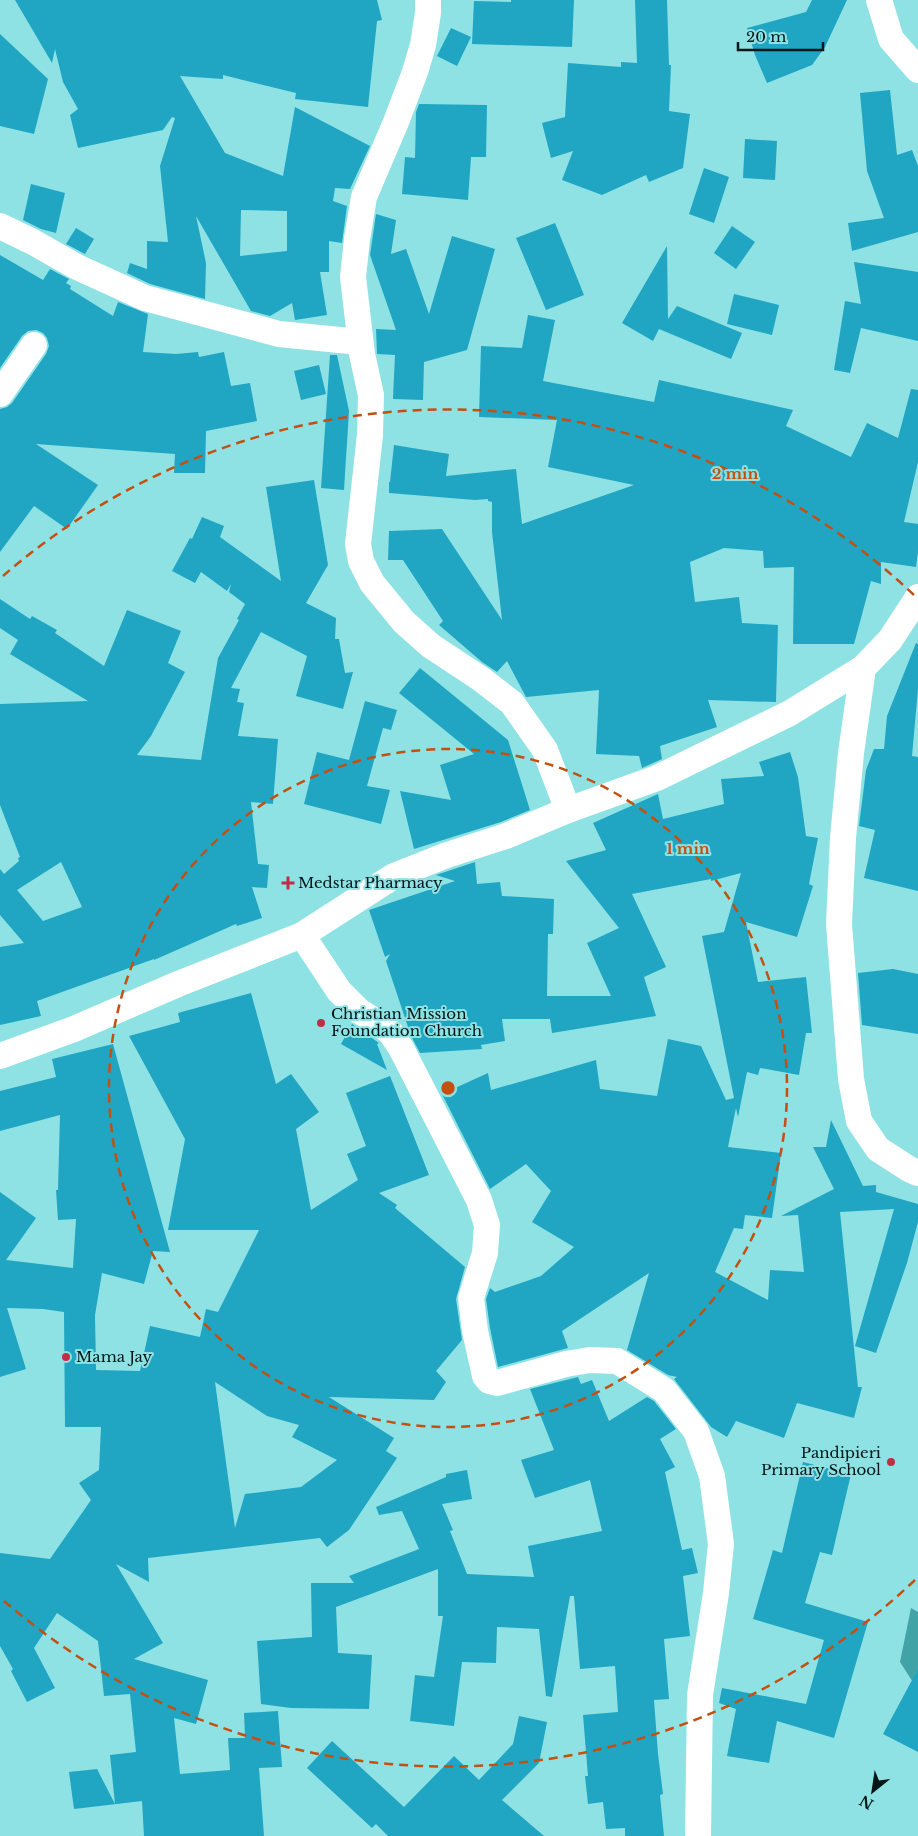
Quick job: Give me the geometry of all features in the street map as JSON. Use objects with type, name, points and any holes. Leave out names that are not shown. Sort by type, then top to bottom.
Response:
[{"type":"street","points":[[428,0],[423,45],[396,122],[364,197],[353,276],[360,342],[371,395],[370,435],[358,544],[361,561],[372,583],[404,622],[432,646],[481,679],[512,703],[545,750],[568,810]]},
{"type":"street","points":[[878,0],[891,39],[918,70]]},
{"type":"street","points":[[0,226],[77,267],[145,298],[279,334],[360,342]]},
{"type":"street","points":[[0,394],[34,345]]},
{"type":"street","points":[[0,1056],[74,1029],[178,984],[302,935],[394,876],[447,855],[506,836],[568,810],[657,778],[790,713],[863,668],[890,640],[918,598]]},
{"type":"street","points":[[863,668],[851,753],[843,838],[839,924],[852,1078],[859,1121],[878,1149],[909,1169],[918,1172]]},
{"type":"street","points":[[302,935],[339,991],[359,1012],[380,1024],[402,1048],[479,1200],[487,1225],[485,1253],[471,1298],[475,1331],[485,1376],[489,1381],[497,1383],[566,1364],[590,1360],[617,1361],[664,1390],[696,1431],[712,1476],[721,1544],[716,1593],[700,1695],[698,1836]]},
{"type":"shaded area","points":[[911,1608],[918,1612],[918,1690],[900,1662]]},
{"type":"building","points":[[15,0],[377,0],[382,20],[377,21],[368,107],[295,99],[296,93],[223,75],[223,79],[180,76],[225,153],[283,176],[295,107],[370,146],[350,189],[335,188],[333,201],[347,206],[342,243],[329,241],[329,272],[320,272],[327,315],[295,320],[292,303],[270,316],[251,311],[196,216],[206,263],[205,299],[150,284],[127,273],[130,263],[147,269],[147,241],[168,242],[160,166],[175,118],[172,117],[163,130],[78,148],[70,115],[78,109],[63,82],[55,49],[52,63]],"holes":[[[241,210],[287,211],[287,251],[240,256]]]},
{"type":"building","points":[[511,0],[574,0],[572,47],[472,44],[474,1],[511,2]]},
{"type":"building","points":[[635,0],[667,0],[669,65],[671,65],[669,111],[690,114],[683,168],[649,182],[646,175],[602,195],[562,180],[573,151],[551,158],[542,123],[565,117],[568,63],[621,67],[621,62],[637,63]]},
{"type":"building","points":[[812,0],[847,0],[825,47],[812,65],[767,83],[755,55],[747,28],[806,12]]},
{"type":"building","points":[[451,28],[471,37],[457,66],[437,56]]},
{"type":"building","points":[[0,34],[48,79],[34,134],[0,126]]},
{"type":"building","points":[[890,90],[897,155],[912,150],[918,166],[918,232],[852,251],[848,223],[884,218],[867,171],[860,93]]},
{"type":"building","points":[[419,104],[487,105],[486,157],[471,157],[468,200],[402,194],[405,157],[415,158],[416,112]]},
{"type":"building","points":[[745,139],[777,141],[775,180],[743,178]]},
{"type":"building","points":[[704,168],[729,177],[714,223],[689,214]]},
{"type":"building","points":[[31,184],[65,193],[56,233],[41,229],[23,220]]},
{"type":"building","points":[[376,214],[396,220],[391,254],[406,249],[429,314],[452,236],[495,249],[467,350],[424,362],[423,400],[393,399],[395,355],[377,354],[376,329],[396,330],[370,255]]},
{"type":"building","points":[[555,223],[584,295],[546,310],[516,238]]},
{"type":"building","points":[[732,226],[755,242],[736,269],[714,253]]},
{"type":"building","points":[[76,228],[94,239],[85,254],[66,244]]},
{"type":"building","points":[[667,246],[668,319],[677,306],[742,333],[731,359],[659,329],[653,341],[622,323]]},
{"type":"building","points":[[0,255],[43,280],[50,269],[69,279],[66,283],[71,286],[70,289],[113,316],[118,302],[148,314],[143,352],[176,354],[198,352],[199,357],[224,352],[231,386],[250,383],[257,421],[206,431],[205,473],[174,473],[175,454],[36,444],[98,485],[67,529],[34,506],[0,552],[0,409],[12,403],[46,354],[49,346],[47,338],[43,333],[36,330],[28,331],[22,336],[0,368]]},
{"type":"building","points":[[854,262],[918,272],[918,341],[861,328],[850,373],[834,370],[845,301],[861,304]]},
{"type":"building","points":[[734,294],[779,305],[772,335],[727,324]]},
{"type":"building","points":[[528,315],[555,320],[543,381],[654,402],[659,380],[793,410],[786,426],[851,457],[867,423],[898,438],[911,389],[918,390],[918,462],[904,522],[918,524],[916,567],[881,562],[881,584],[871,581],[854,644],[793,644],[794,567],[764,568],[763,551],[724,548],[690,562],[695,602],[739,597],[742,623],[778,625],[776,702],[708,700],[717,727],[660,746],[662,759],[642,768],[639,756],[596,754],[599,690],[526,697],[507,661],[497,672],[482,662],[439,625],[443,621],[403,560],[388,560],[389,531],[442,529],[502,620],[492,532],[492,502],[488,501],[488,499],[475,500],[389,493],[394,445],[449,454],[446,476],[516,469],[522,524],[634,485],[548,467],[557,420],[479,417],[481,346],[522,348]]},
{"type":"building","points":[[330,355],[337,355],[349,411],[344,490],[321,488]]},
{"type":"building","points":[[319,365],[326,394],[301,400],[294,371]]},
{"type":"building","points":[[314,480],[328,565],[306,603],[336,618],[335,639],[339,639],[345,673],[353,672],[343,709],[296,696],[307,656],[261,632],[231,688],[240,689],[237,702],[244,703],[238,736],[278,739],[273,804],[251,802],[258,864],[269,865],[267,888],[252,887],[262,918],[237,926],[236,924],[154,960],[37,1001],[41,1016],[0,1025],[0,947],[24,943],[0,915],[0,869],[4,874],[19,861],[18,858],[20,857],[0,805],[0,704],[88,701],[10,654],[18,640],[0,628],[0,599],[30,619],[32,616],[57,630],[55,633],[104,666],[127,610],[181,631],[168,663],[185,672],[151,736],[137,755],[201,760],[218,658],[239,620],[237,619],[245,604],[229,592],[231,584],[227,591],[201,572],[195,583],[172,571],[190,538],[192,539],[202,517],[224,526],[220,537],[281,581],[266,487]],"holes":[[[61,862],[82,907],[43,921],[17,890]]]},
{"type":"building","points":[[916,643],[918,644],[918,689],[912,756],[918,757],[918,891],[864,878],[875,830],[859,826],[866,770],[874,749],[884,749],[887,716]]},
{"type":"building","points":[[420,668],[508,740],[530,810],[501,822],[414,849],[400,791],[451,800],[440,765],[474,754],[399,693]]},
{"type":"building","points":[[365,701],[397,710],[391,730],[383,728],[367,786],[390,790],[381,824],[304,804],[317,752],[349,760]]},
{"type":"building","points":[[790,752],[798,777],[806,836],[818,838],[809,884],[813,886],[797,937],[746,922],[758,982],[806,977],[812,1033],[806,1033],[799,1075],[760,1068],[758,1075],[747,1072],[738,1117],[736,1108],[728,1147],[781,1153],[772,1218],[745,1215],[743,1229],[734,1228],[715,1272],[768,1300],[770,1270],[804,1272],[798,1215],[781,1216],[834,1189],[813,1147],[826,1147],[831,1120],[863,1186],[876,1185],[876,1192],[918,1204],[918,1222],[907,1263],[876,1353],[855,1346],[894,1209],[840,1212],[858,1387],[862,1387],[854,1418],[797,1403],[784,1438],[736,1421],[727,1437],[711,1427],[674,1379],[677,1377],[668,1375],[627,1350],[649,1273],[562,1331],[568,1348],[498,1367],[486,1299],[490,1288],[495,1292],[541,1276],[574,1247],[532,1222],[551,1191],[526,1164],[490,1189],[442,1094],[488,1073],[491,1090],[596,1060],[600,1089],[657,1096],[668,1039],[701,1046],[726,1100],[734,1098],[702,936],[724,932],[741,873],[711,881],[711,879],[632,894],[666,967],[644,977],[656,1016],[552,1033],[550,1019],[502,1019],[505,1041],[481,1045],[482,1049],[420,1053],[411,1036],[386,961],[390,954],[385,957],[369,910],[455,881],[436,875],[475,862],[477,884],[500,882],[502,896],[554,899],[553,934],[548,934],[547,996],[611,996],[587,943],[619,928],[566,861],[606,850],[593,823],[658,794],[663,819],[724,804],[721,779],[764,776],[759,762]]},
{"type":"building","points":[[893,969],[918,974],[918,1034],[862,1025],[858,973]]},
{"type":"building","points":[[251,993],[276,1084],[291,1074],[319,1112],[296,1129],[311,1210],[358,1180],[347,1154],[366,1146],[346,1093],[390,1076],[429,1175],[379,1193],[397,1205],[395,1208],[465,1267],[456,1299],[462,1340],[436,1371],[446,1382],[434,1400],[329,1397],[394,1438],[386,1451],[397,1458],[349,1530],[327,1547],[320,1538],[148,1558],[149,1582],[116,1564],[163,1643],[134,1659],[208,1680],[196,1724],[174,1718],[180,1774],[230,1770],[228,1738],[245,1738],[244,1713],[278,1711],[282,1767],[259,1768],[264,1836],[144,1836],[142,1801],[74,1809],[69,1772],[97,1769],[115,1804],[110,1755],[136,1752],[130,1694],[104,1696],[98,1641],[57,1613],[34,1648],[55,1688],[27,1702],[11,1671],[13,1669],[0,1646],[0,1553],[50,1559],[91,1500],[79,1483],[99,1470],[101,1427],[65,1427],[64,1312],[43,1309],[7,1308],[26,1369],[0,1377],[0,1192],[36,1218],[6,1260],[73,1268],[76,1219],[58,1220],[56,1190],[58,1190],[60,1115],[0,1131],[0,1091],[56,1077],[52,1059],[113,1044],[170,1252],[153,1251],[144,1284],[102,1273],[95,1315],[96,1370],[140,1371],[150,1326],[200,1337],[206,1309],[218,1312],[259,1230],[168,1230],[185,1139],[129,1036],[180,1022],[178,1013]],"holes":[[[215,1382],[267,1416],[299,1425],[292,1437],[337,1460],[301,1487],[245,1494],[235,1528]]]},
{"type":"building","points":[[352,1024],[379,1043],[377,1044],[387,1070],[341,1044]]},
{"type":"building","points":[[578,1377],[581,1384],[592,1380],[609,1421],[647,1397],[654,1401],[676,1429],[660,1439],[675,1467],[665,1472],[682,1550],[692,1548],[698,1573],[683,1576],[690,1636],[664,1639],[669,1699],[654,1700],[663,1794],[660,1795],[664,1836],[625,1836],[625,1828],[606,1829],[603,1802],[588,1804],[585,1776],[588,1776],[583,1715],[618,1712],[615,1666],[580,1669],[574,1596],[570,1596],[552,1697],[546,1696],[539,1629],[497,1627],[496,1663],[462,1662],[454,1726],[410,1721],[415,1675],[434,1677],[443,1616],[438,1616],[438,1569],[336,1607],[338,1653],[372,1655],[369,1709],[291,1708],[261,1704],[257,1641],[312,1637],[311,1583],[354,1583],[349,1576],[419,1549],[402,1511],[379,1515],[376,1507],[446,1477],[446,1474],[467,1470],[472,1499],[442,1504],[453,1530],[450,1531],[467,1574],[534,1577],[528,1546],[602,1531],[590,1480],[535,1498],[521,1460],[554,1450],[530,1389]]},
{"type":"building","points":[[803,1462],[851,1474],[832,1555],[820,1552],[805,1603],[868,1622],[834,1738],[777,1721],[769,1763],[727,1756],[736,1709],[719,1703],[722,1688],[806,1704],[824,1640],[753,1619],[773,1550],[782,1553]]},
{"type":"building","points":[[918,1669],[918,1752],[883,1734]]},
{"type":"building","points":[[519,1716],[547,1722],[539,1763],[502,1800],[544,1836],[388,1836],[376,1824],[372,1828],[307,1768],[332,1741],[404,1807],[454,1756],[479,1780],[513,1744]]},
{"type":"place","name":"Medstar Pharmacy","points":[[288,883]]},
{"type":"place","name":"Christian Mission Foundation Church","points":[[321,1023]]},
{"type":"place","name":"Mama Jay","points":[[66,1357]]},
{"type":"place","name":"Pandipieri Primary School","points":[[891,1462]]}]
